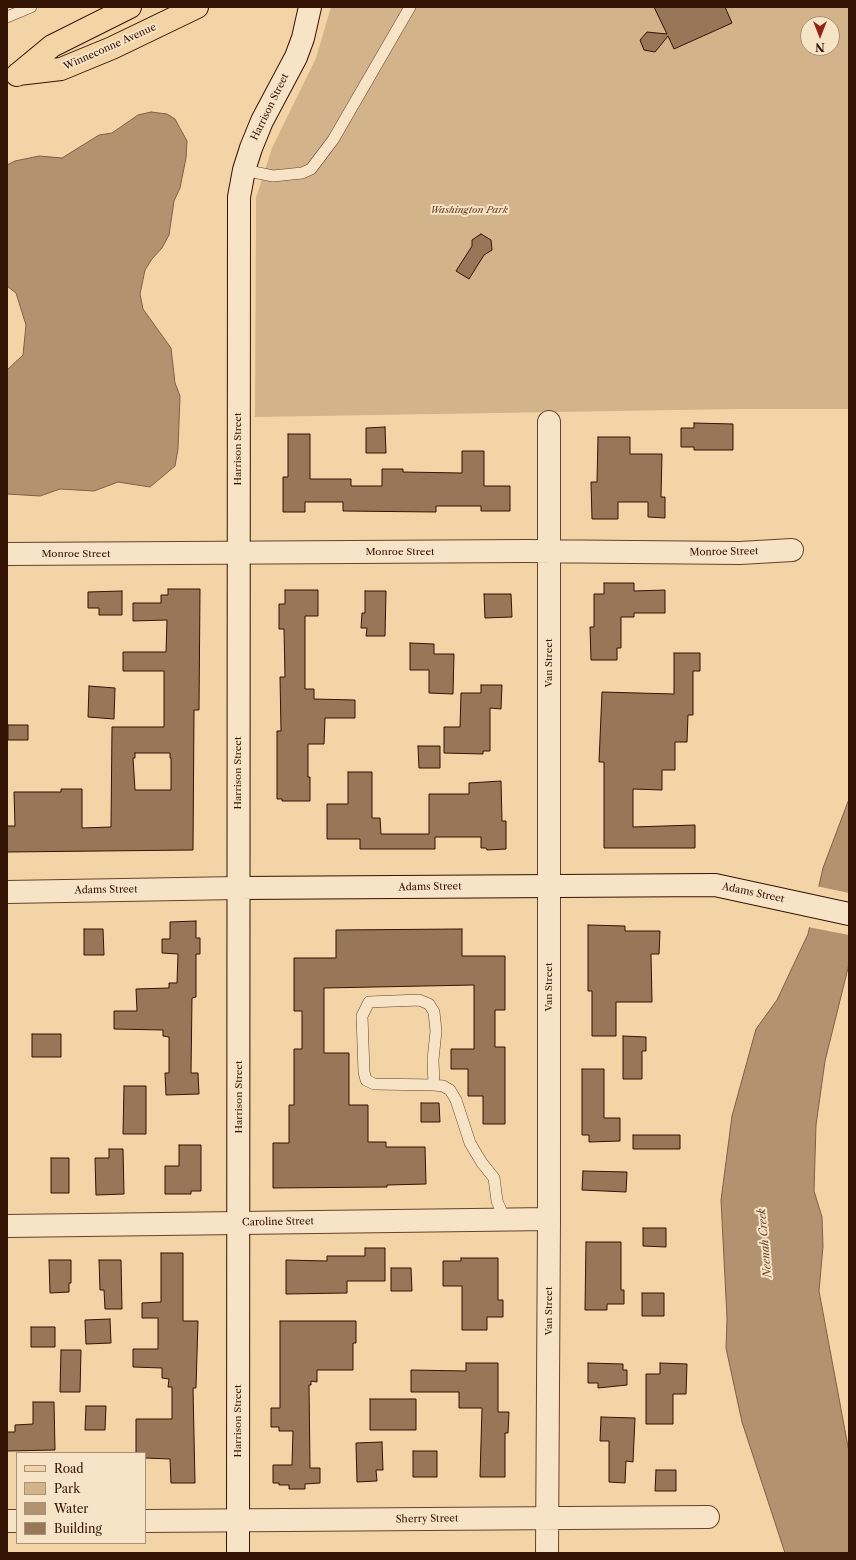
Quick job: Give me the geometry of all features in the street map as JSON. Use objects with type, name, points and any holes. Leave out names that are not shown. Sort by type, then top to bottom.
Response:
[{"type":"main road","name":"Winneconne Avenue","points":[[13,76],[52,46],[130,7]]},
{"type":"main road","name":"Winneconne Avenue","points":[[13,76],[61,69],[112,48],[198,7]]},
{"type":"street","name":"Harrison Street","points":[[238,1553],[239,197],[244,170],[262,121],[296,57],[303,38],[310,7]]},
{"type":"street","name":"Van Street","points":[[547,1553],[549,1219],[549,422]]},
{"type":"street","name":"Monroe Street","points":[[7,554],[549,552],[740,553],[792,550]]},
{"type":"street","name":"Adams Street","points":[[7,892],[238,888],[715,885],[849,914]]},
{"type":"street","name":"Caroline Street","points":[[7,1226],[549,1219]]},
{"type":"street","name":"Sherry Street","points":[[146,1521],[708,1517]]},
{"type":"lane","points":[[7,18],[31,7]]},
{"type":"lane","points":[[244,170],[273,176],[302,173],[311,169],[332,140],[410,7]]},
{"type":"lane","points":[[434,1085],[433,1060],[436,1031],[434,1012],[429,1004],[419,1000],[369,1002],[362,1016],[364,1072],[366,1080],[374,1084],[443,1086],[450,1090],[456,1100],[470,1143],[482,1163],[494,1178],[496,1201],[504,1220]]},
{"type":"green space","name":"Washington Park","points":[[331,7],[849,7],[849,409],[737,409],[255,417],[256,198],[272,148],[316,58]]},
{"type":"water","points":[[151,112],[167,114],[175,119],[187,141],[186,158],[180,188],[174,201],[169,235],[162,248],[145,270],[140,294],[143,309],[171,348],[175,383],[180,396],[178,449],[175,466],[150,487],[118,482],[94,491],[60,489],[40,496],[7,494],[7,370],[23,355],[26,325],[16,293],[7,286],[7,165],[15,161],[39,156],[62,158],[99,135],[112,133],[138,115]]},
{"type":"water","name":"Neenah Creek","points":[[849,799],[849,964],[825,1061],[816,1125],[814,1191],[822,1217],[823,1246],[819,1291],[849,1452],[849,1553],[785,1553],[742,1422],[726,1348],[727,1318],[721,1200],[732,1116],[756,1029],[777,1000],[808,934],[823,868]]},
{"type":"pier","points":[[816,886],[849,893],[849,935],[808,927]]},
{"type":"building","points":[[654,7],[725,7],[732,23],[674,49],[668,36],[655,52],[644,50],[640,40],[647,32],[667,34]]},
{"type":"building","points":[[481,234],[491,240],[492,250],[484,255],[469,279],[456,271],[472,246],[472,240]]},
{"type":"building","points":[[694,423],[733,424],[733,450],[694,450],[694,447],[681,447],[681,428],[694,428]]},
{"type":"building","points":[[385,427],[386,453],[366,453],[366,428]]},
{"type":"building","points":[[288,434],[310,434],[310,479],[351,479],[351,486],[382,486],[382,469],[403,469],[403,472],[462,473],[462,451],[484,451],[484,486],[510,486],[510,511],[481,511],[481,506],[436,506],[436,512],[343,511],[343,502],[305,502],[305,512],[283,512],[283,477],[288,477]]},
{"type":"building","points":[[598,437],[630,437],[630,454],[662,454],[661,497],[665,497],[665,518],[648,517],[648,502],[618,502],[618,519],[592,519],[591,482],[597,482]]},
{"type":"building","points":[[604,583],[634,583],[634,591],[665,590],[665,613],[634,613],[634,617],[621,617],[621,648],[617,648],[617,660],[591,660],[590,627],[594,627],[594,594],[604,594]]},
{"type":"building","points":[[168,589],[200,589],[199,710],[194,710],[193,850],[7,852],[7,826],[15,826],[14,792],[61,792],[61,789],[82,789],[82,828],[111,827],[112,727],[164,727],[164,671],[123,671],[123,652],[166,652],[167,620],[133,621],[133,603],[161,603],[161,595],[168,595]],"holes":[[[135,753],[170,753],[171,790],[135,790],[133,758],[135,758]]]},
{"type":"building","points":[[285,590],[318,590],[318,616],[305,616],[305,689],[314,689],[314,699],[355,700],[355,718],[325,718],[324,744],[308,744],[310,801],[282,801],[282,799],[277,799],[277,731],[281,731],[280,677],[285,677],[284,629],[279,629],[279,604],[285,604]]},
{"type":"building","points":[[122,591],[122,615],[99,615],[99,608],[88,608],[88,592]]},
{"type":"building","points":[[365,591],[386,591],[385,636],[366,636],[367,628],[361,628],[362,613],[365,613]]},
{"type":"building","points":[[484,594],[511,594],[512,617],[485,618]]},
{"type":"building","points":[[410,643],[434,644],[434,654],[454,654],[453,694],[429,693],[429,670],[410,670]]},
{"type":"building","points":[[674,653],[700,653],[700,671],[693,671],[693,715],[688,715],[687,742],[675,742],[675,770],[662,770],[662,790],[633,789],[633,827],[695,825],[695,848],[604,848],[604,762],[599,762],[602,692],[674,694]]},
{"type":"building","points":[[481,685],[502,685],[501,709],[490,708],[490,751],[483,751],[483,754],[444,753],[444,727],[460,727],[461,693],[481,693]]},
{"type":"building","points":[[89,686],[115,688],[114,719],[88,717]]},
{"type":"building","points":[[8,725],[28,725],[28,740],[8,740]]},
{"type":"building","points":[[418,746],[440,746],[440,768],[419,768]]},
{"type":"building","points":[[348,772],[372,772],[372,818],[380,818],[381,834],[429,834],[429,794],[469,794],[469,783],[501,781],[502,821],[506,821],[506,849],[487,850],[486,848],[481,848],[481,837],[435,837],[435,849],[360,849],[360,839],[327,839],[327,804],[348,804]]},
{"type":"building","points":[[196,921],[196,938],[200,938],[200,954],[196,954],[196,997],[192,998],[191,1073],[198,1073],[199,1094],[166,1095],[165,1073],[169,1073],[169,1037],[163,1036],[163,1030],[114,1029],[114,1011],[137,1011],[136,989],[169,988],[169,983],[177,983],[178,954],[162,953],[162,939],[170,939],[170,922]]},
{"type":"building","points":[[588,925],[625,926],[625,931],[660,931],[659,954],[651,954],[652,1002],[616,1002],[616,1036],[592,1036],[592,991],[588,991]]},
{"type":"building","points":[[84,929],[103,929],[104,955],[84,955]]},
{"type":"building","points":[[462,929],[462,956],[505,956],[505,1010],[495,1010],[495,1047],[505,1047],[505,1124],[483,1124],[483,1096],[468,1096],[468,1069],[451,1069],[451,1049],[474,1049],[474,985],[324,988],[324,1053],[349,1053],[349,1105],[368,1105],[368,1142],[386,1142],[386,1147],[425,1147],[426,1184],[387,1185],[387,1187],[273,1188],[273,1143],[289,1143],[289,1105],[294,1105],[294,1049],[302,1049],[302,1011],[294,1011],[294,958],[336,958],[336,930]]},
{"type":"building","points":[[32,1034],[61,1034],[61,1057],[32,1057]]},
{"type":"building","points":[[623,1036],[646,1037],[646,1051],[642,1051],[642,1079],[623,1079]]},
{"type":"building","points":[[582,1069],[604,1069],[604,1118],[620,1118],[620,1141],[589,1142],[589,1135],[582,1135]]},
{"type":"building","points":[[124,1086],[146,1086],[146,1134],[123,1134]]},
{"type":"building","points":[[421,1103],[439,1103],[440,1122],[421,1122]]},
{"type":"building","points":[[633,1135],[680,1135],[680,1149],[633,1149]]},
{"type":"building","points":[[179,1145],[201,1145],[201,1191],[191,1191],[191,1194],[165,1194],[165,1166],[179,1166]]},
{"type":"building","points":[[109,1149],[123,1149],[124,1194],[96,1195],[95,1158],[109,1158]]},
{"type":"building","points":[[51,1158],[69,1158],[69,1193],[51,1193]]},
{"type":"building","points":[[583,1171],[627,1172],[626,1192],[582,1190]]},
{"type":"building","points":[[643,1228],[666,1228],[666,1247],[643,1246]]},
{"type":"building","points":[[586,1242],[621,1242],[621,1290],[624,1290],[624,1304],[607,1304],[607,1310],[585,1310]]},
{"type":"building","points":[[365,1248],[385,1248],[385,1281],[347,1281],[347,1293],[286,1294],[286,1260],[327,1261],[327,1256],[365,1256]]},
{"type":"building","points":[[161,1253],[183,1253],[183,1321],[198,1321],[196,1388],[193,1388],[195,1483],[171,1483],[170,1459],[146,1458],[146,1452],[136,1452],[136,1419],[172,1419],[172,1387],[168,1387],[169,1379],[162,1378],[162,1368],[133,1367],[133,1349],[158,1349],[158,1318],[142,1318],[142,1303],[161,1302]]},
{"type":"building","points":[[461,1258],[498,1258],[498,1300],[503,1300],[503,1317],[487,1317],[487,1330],[462,1330],[462,1286],[443,1286],[443,1261],[461,1261]]},
{"type":"building","points":[[49,1260],[71,1260],[71,1283],[69,1283],[69,1292],[50,1293]]},
{"type":"building","points":[[99,1260],[121,1260],[122,1309],[105,1309],[104,1290],[100,1290]]},
{"type":"building","points":[[391,1268],[411,1268],[412,1291],[391,1291]]},
{"type":"building","points":[[642,1293],[664,1293],[664,1316],[642,1316]]},
{"type":"building","points":[[110,1319],[111,1343],[86,1344],[85,1320]]},
{"type":"building","points":[[280,1321],[356,1321],[356,1343],[353,1343],[353,1370],[317,1370],[317,1382],[311,1381],[311,1385],[309,1385],[310,1468],[320,1468],[320,1483],[305,1484],[305,1489],[289,1489],[289,1485],[279,1485],[279,1483],[273,1483],[273,1465],[292,1465],[293,1431],[279,1431],[279,1427],[271,1427],[271,1408],[280,1408]]},
{"type":"building","points":[[31,1327],[55,1327],[55,1347],[31,1347]]},
{"type":"building","points":[[61,1350],[81,1350],[80,1392],[60,1392]]},
{"type":"building","points":[[466,1363],[498,1363],[498,1412],[509,1412],[508,1433],[505,1433],[505,1477],[480,1477],[482,1408],[459,1408],[459,1392],[411,1392],[411,1370],[466,1371]]},
{"type":"building","points":[[588,1363],[623,1364],[623,1370],[627,1370],[627,1385],[598,1388],[598,1383],[588,1383]]},
{"type":"building","points":[[660,1363],[687,1364],[686,1394],[673,1394],[673,1424],[646,1424],[646,1374],[660,1374]]},
{"type":"building","points":[[370,1399],[416,1399],[416,1430],[370,1430]]},
{"type":"building","points":[[33,1402],[54,1402],[55,1450],[7,1451],[7,1432],[15,1432],[15,1425],[33,1424]]},
{"type":"building","points":[[86,1406],[106,1406],[105,1430],[85,1430]]},
{"type":"building","points":[[601,1417],[635,1418],[633,1462],[626,1461],[625,1483],[609,1482],[609,1441],[600,1441]]},
{"type":"building","points":[[382,1442],[383,1470],[376,1470],[377,1481],[357,1482],[356,1443]]},
{"type":"building","points":[[413,1451],[437,1451],[437,1477],[413,1477]]},
{"type":"building","points":[[656,1470],[676,1470],[676,1491],[655,1491]]}]
